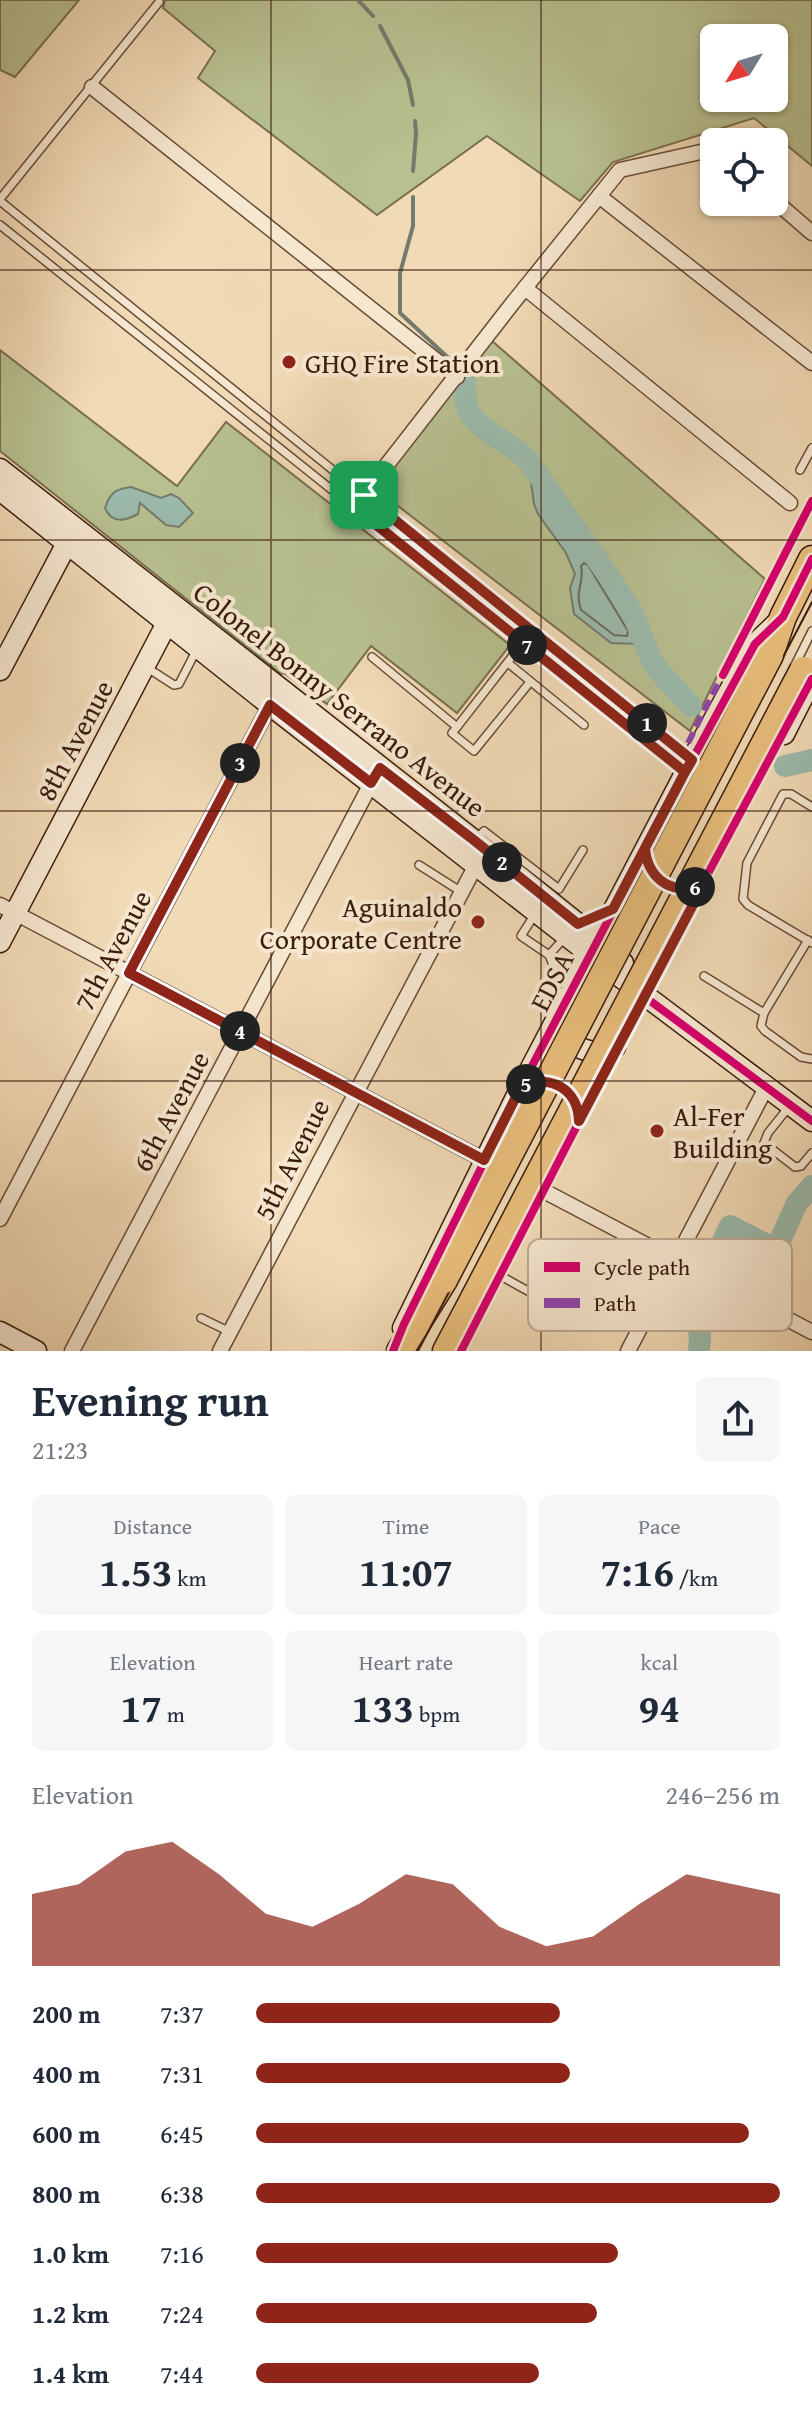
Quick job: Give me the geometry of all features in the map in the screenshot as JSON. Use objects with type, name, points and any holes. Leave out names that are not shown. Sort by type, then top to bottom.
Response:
[{"type":"highway","name":"EDSA","points":[[446,1351],[797,667],[783,617],[812,559]]},
{"type":"highway","name":"EDSA","points":[[410,1344],[797,667]]},
{"type":"main road","name":"Colonel Bonny Serrano Avenue","points":[[0,469],[71,535],[376,775],[472,870],[536,912],[572,930]]},
{"type":"main road","name":"Colonel Bonny Serrano Avenue","points":[[0,490],[71,535]]},
{"type":"main road","points":[[0,670],[71,535]]},
{"type":"main road","name":"Colonel Bonny Serrano Avenue","points":[[172,615],[198,648],[270,705],[475,841],[671,1016],[812,1121]]},
{"type":"main road","name":"8th Avenue","points":[[0,942],[8,909],[172,615]]},
{"type":"main road","name":"EDSA","points":[[393,1351],[484,1160],[594,947],[623,902],[645,848],[688,766],[755,644],[783,617]]},
{"type":"main road","name":"EDSA","points":[[461,1351],[542,1190],[706,880],[797,667]]},
{"type":"main road","points":[[572,930],[623,902]]},
{"type":"main road","points":[[560,1013],[565,1035],[582,1049],[599,1052],[619,1044]]},
{"type":"main road","points":[[521,1087],[542,1080],[563,1087],[574,1100],[579,1121]]},
{"type":"main road","points":[[0,1332],[29,1349]]},
{"type":"street","points":[[92,87],[460,373]]},
{"type":"street","points":[[359,501],[620,170],[700,152]]},
{"type":"street","points":[[599,196],[812,363]]},
{"type":"street","points":[[788,212],[812,233]]},
{"type":"street","points":[[525,288],[790,503]]},
{"type":"street","name":"7th Avenue","points":[[0,1219],[270,705]]},
{"type":"street","name":"6th Avenue","points":[[72,1351],[376,775]]},
{"type":"street","name":"5th Avenue","points":[[220,1351],[472,870]]},
{"type":"street","points":[[8,909],[484,1160]]},
{"type":"street","points":[[688,1239],[767,1086]]},
{"type":"street","points":[[542,1190],[636,1239]]},
{"type":"street","points":[[792,1321],[812,1332]]},
{"type":"street","points":[[628,1351],[639,1331]]},
{"type":"lane","points":[[159,2],[0,200],[524,642],[688,766]]},
{"type":"lane","points":[[0,225],[532,631],[688,766]]},
{"type":"lane","points":[[800,470],[812,448]]},
{"type":"lane","points":[[530,682],[474,751],[452,733],[532,631]]},
{"type":"lane","points":[[797,667],[812,631]]},
{"type":"lane","points":[[144,666],[174,685],[179,684],[198,648]]},
{"type":"lane","points":[[372,657],[457,727]]},
{"type":"lane","points":[[508,663],[584,725]]},
{"type":"lane","points":[[812,807],[791,794],[783,794],[747,863],[743,899],[810,942],[764,1013],[761,1026],[801,1057],[812,1059]]},
{"type":"lane","points":[[475,841],[484,831],[559,889],[583,850]]},
{"type":"lane","points":[[645,848],[648,866],[664,884]]},
{"type":"lane","points":[[419,865],[460,891]]},
{"type":"lane","points":[[678,889],[693,887],[706,880]]},
{"type":"lane","points":[[623,902],[650,903]]},
{"type":"lane","points":[[536,912],[521,936],[549,955],[557,975],[575,985]]},
{"type":"lane","points":[[664,914],[674,937]]},
{"type":"lane","points":[[549,955],[572,930]]},
{"type":"lane","points":[[704,976],[764,1013]]},
{"type":"lane","points":[[791,1105],[768,1133],[764,1143],[798,1167],[812,1153]]},
{"type":"lane","points":[[499,1275],[528,1291]]},
{"type":"lane","points":[[201,1318],[230,1332]]},
{"type":"green space","points":[[0,0],[79,0],[15,77],[0,70]]},
{"type":"green space","points":[[165,0],[812,0],[812,166],[788,146],[788,128],[766,128],[754,118],[722,128],[700,128],[700,135],[613,162],[580,201],[487,136],[377,215],[198,78],[215,51],[163,8]]},
{"type":"green space","points":[[491,340],[765,579],[690,731],[376,489]]},
{"type":"green space","points":[[0,350],[177,486],[226,422],[510,645],[457,713],[371,646],[327,704],[284,673],[281,674],[0,451]]},
{"type":"water","points":[[529,467],[627,610],[639,644],[611,643],[574,614],[570,588],[575,574],[566,553],[538,514]]},
{"type":"water","points":[[131,487],[161,498],[171,494],[193,513],[179,527],[166,525],[140,503],[138,514],[119,520],[111,517],[105,508],[109,499],[117,491]]},
{"type":"waterway","points":[[358,0],[373,16]]},
{"type":"waterway","points":[[380,26],[408,80],[413,105]]},
{"type":"waterway","points":[[413,171],[415,121]]},
{"type":"waterway","points":[[413,197],[413,226],[400,273],[400,313],[456,365]]},
{"type":"waterway","points":[[456,365],[464,380],[470,413],[483,428],[529,462],[633,614],[651,659],[691,706]]},
{"type":"waterway","points":[[785,766],[812,760]]},
{"type":"waterway","points":[[781,1239],[797,1203],[812,1186]]},
{"type":"waterway","points":[[724,1239],[730,1226],[755,1239]]},
{"type":"waterway","points":[[699,1331],[699,1351]]},
{"type":"tram line","points":[[418,1351],[812,602]]},
{"type":"marked path","points":[[688,743],[726,668]]},
{"type":"cycle path","points":[[723,675],[812,501]]},
{"type":"cycle path","points":[[393,1351],[521,1087],[692,760],[755,644],[783,617],[812,559]]},
{"type":"cycle path","points":[[461,1351],[674,937],[812,679]]},
{"type":"cycle path","points":[[645,997],[812,1121]]},
{"type":"place","name":"GHQ Fire Station","points":[[289,362]]},
{"type":"place","name":"Aguinaldo Corporate Centre","points":[[478,922]]},
{"type":"place","name":"Al-Fer Building","points":[[657,1131]]},
{"type":"route","points":[[364,495],[354,507],[685,772],[645,848],[646,857],[653,874],[668,886],[688,889],[706,880],[579,1121],[574,1100],[563,1087],[542,1080],[526,1084],[521,1087],[484,1160],[129,973],[270,705],[371,783],[380,768],[578,924],[613,909],[645,848],[685,772],[692,760],[364,495]]}]
